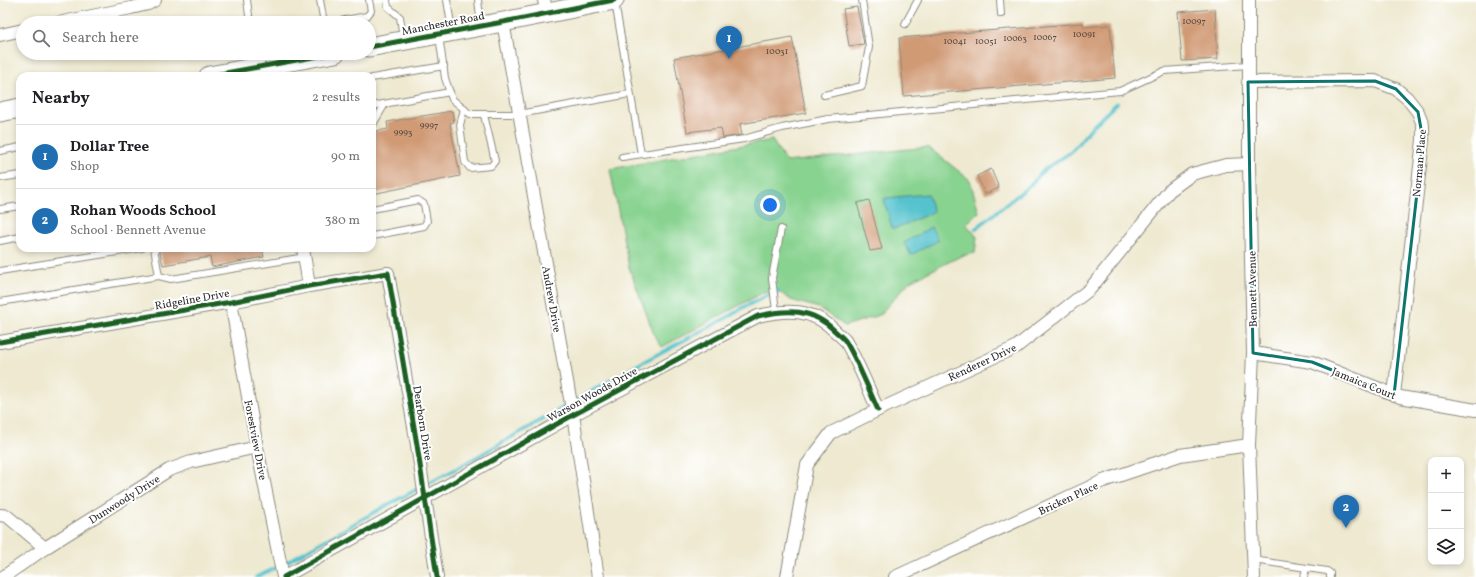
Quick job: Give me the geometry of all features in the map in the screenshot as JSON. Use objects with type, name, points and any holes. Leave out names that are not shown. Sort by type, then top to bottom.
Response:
[{"type":"main road","name":"Manchester Road","points":[[376,46],[503,22],[546,7],[615,0]]},
{"type":"main road","points":[[229,72],[291,60]]},
{"type":"main road","points":[[0,112],[16,109]]},
{"type":"street","points":[[92,16],[148,4],[155,0]]},
{"type":"street","name":"Bennett Avenue","points":[[1249,0],[1248,82],[1253,353],[1249,445],[1254,577]]},
{"type":"street","name":"Andrew Drive","points":[[503,22],[572,408],[598,577]]},
{"type":"street","points":[[0,35],[16,32]]},
{"type":"street","name":"Norman Place","points":[[1248,82],[1375,81],[1396,89],[1407,98],[1418,112],[1423,125],[1423,140],[1394,395]]},
{"type":"street","name":"Renderer Drive","points":[[787,577],[807,465],[831,433],[1016,346],[1090,289],[1169,191],[1192,174],[1226,165],[1249,164]]},
{"type":"street","points":[[304,252],[309,286]]},
{"type":"street","name":"Ridgeline Drive","points":[[0,342],[388,273]]},
{"type":"street","name":"Dearborn Drive","points":[[388,273],[411,406],[437,577]]},
{"type":"street","name":"Forestview Drive","points":[[231,302],[256,447],[283,571]]},
{"type":"street","name":"Warson Woods Drive","points":[[283,571],[424,496],[572,408],[758,316],[776,311],[810,314],[830,326],[846,341],[878,410]]},
{"type":"street","name":"Jamaica Court","points":[[1253,353],[1312,362],[1400,397],[1476,410]]},
{"type":"street","name":"Bricken Place","points":[[896,577],[1103,481],[1180,455],[1249,445]]},
{"type":"street","name":"Dunwoody Drive","points":[[3,577],[45,548],[169,470],[191,462],[256,447]]},
{"type":"street","points":[[0,515],[7,516],[45,548]]},
{"type":"lane","points":[[247,0],[249,16]]},
{"type":"lane","points":[[320,0],[323,16]]},
{"type":"lane","points":[[366,16],[371,11],[369,0]]},
{"type":"lane","points":[[388,0],[388,7],[400,17],[403,41]]},
{"type":"lane","points":[[447,0],[444,66],[445,78],[452,100],[470,114],[519,114],[630,94]]},
{"type":"lane","points":[[478,0],[482,26]]},
{"type":"lane","points":[[615,0],[641,154]]},
{"type":"lane","points":[[824,95],[862,86],[870,47],[862,0]]},
{"type":"lane","points":[[905,24],[918,0]]},
{"type":"lane","points":[[1000,0],[1001,14]]},
{"type":"lane","points":[[622,157],[744,139],[782,128],[828,119],[1120,91],[1164,71],[1248,65]]},
{"type":"lane","points":[[376,77],[444,66]]},
{"type":"lane","points":[[376,105],[450,92]]},
{"type":"lane","points":[[376,119],[385,104]]},
{"type":"lane","points":[[464,109],[460,125],[465,162],[470,168],[490,166],[495,161],[484,115]]},
{"type":"lane","points":[[0,151],[16,148]]},
{"type":"lane","points":[[0,178],[16,176]]},
{"type":"lane","points":[[376,208],[418,200],[424,204],[427,221],[424,226],[376,235]]},
{"type":"lane","points":[[0,209],[16,207]]},
{"type":"lane","points":[[776,311],[772,278],[781,229]]},
{"type":"lane","points":[[0,241],[16,239]]},
{"type":"lane","points":[[0,271],[117,252]]},
{"type":"lane","points":[[155,252],[159,276]]},
{"type":"lane","points":[[0,302],[159,276],[171,279],[304,252]]},
{"type":"lane","points":[[1253,560],[1329,571],[1330,577]]},
{"type":"lane","points":[[1304,577],[1306,568]]},
{"type":"highlighted area","points":[[1375,81],[1396,89],[1418,112],[1423,140],[1394,395],[1312,362],[1253,353],[1248,82]]},
{"type":"green space","points":[[772,140],[786,162],[928,147],[970,180],[979,212],[966,224],[977,237],[975,253],[961,256],[910,281],[882,314],[845,326],[819,308],[791,300],[781,293],[766,291],[662,347],[655,337],[629,267],[610,169]]},
{"type":"water","points":[[928,194],[933,212],[894,229],[892,228],[884,200],[885,198]]},
{"type":"water","points":[[931,227],[939,240],[911,255],[904,243]]},
{"type":"building","points":[[857,7],[864,44],[849,46],[843,9]]},
{"type":"building","points":[[1215,9],[1218,59],[1182,61],[1178,12]]},
{"type":"building","points":[[1083,23],[1084,27],[1110,25],[1115,78],[904,96],[899,38]]},
{"type":"building","points":[[792,37],[806,113],[740,124],[742,135],[723,138],[721,128],[687,132],[674,58]]},
{"type":"building","points":[[452,111],[454,122],[450,123],[460,176],[376,193],[376,131],[388,129],[387,122]]},
{"type":"building","points":[[991,169],[999,188],[985,194],[977,176]]},
{"type":"building","points":[[869,200],[882,249],[870,251],[857,203]]},
{"type":"building","points":[[160,252],[263,252],[264,257],[212,267],[210,257],[163,265]]},
{"type":"waterway","points":[[975,229],[1028,187],[1045,169],[1071,152],[1091,128],[1117,103]]},
{"type":"waterway","points":[[283,564],[389,504],[454,470],[641,363],[730,316],[744,307],[779,290]]},
{"type":"waterway","points":[[256,577],[278,567]]},
{"type":"cycle path","points":[[376,46],[614,0]]},
{"type":"cycle path","points":[[231,72],[297,60]]},
{"type":"cycle path","points":[[0,342],[388,273],[417,445],[437,577]]},
{"type":"cycle path","points":[[284,577],[573,415],[758,316],[779,312],[799,312],[808,314],[826,323],[843,338],[851,350],[878,410]]},
{"type":"place","name":"Dollar Tree","points":[[729,59]]},
{"type":"place","name":"Rohan Woods School","points":[[1346,528]]}]
